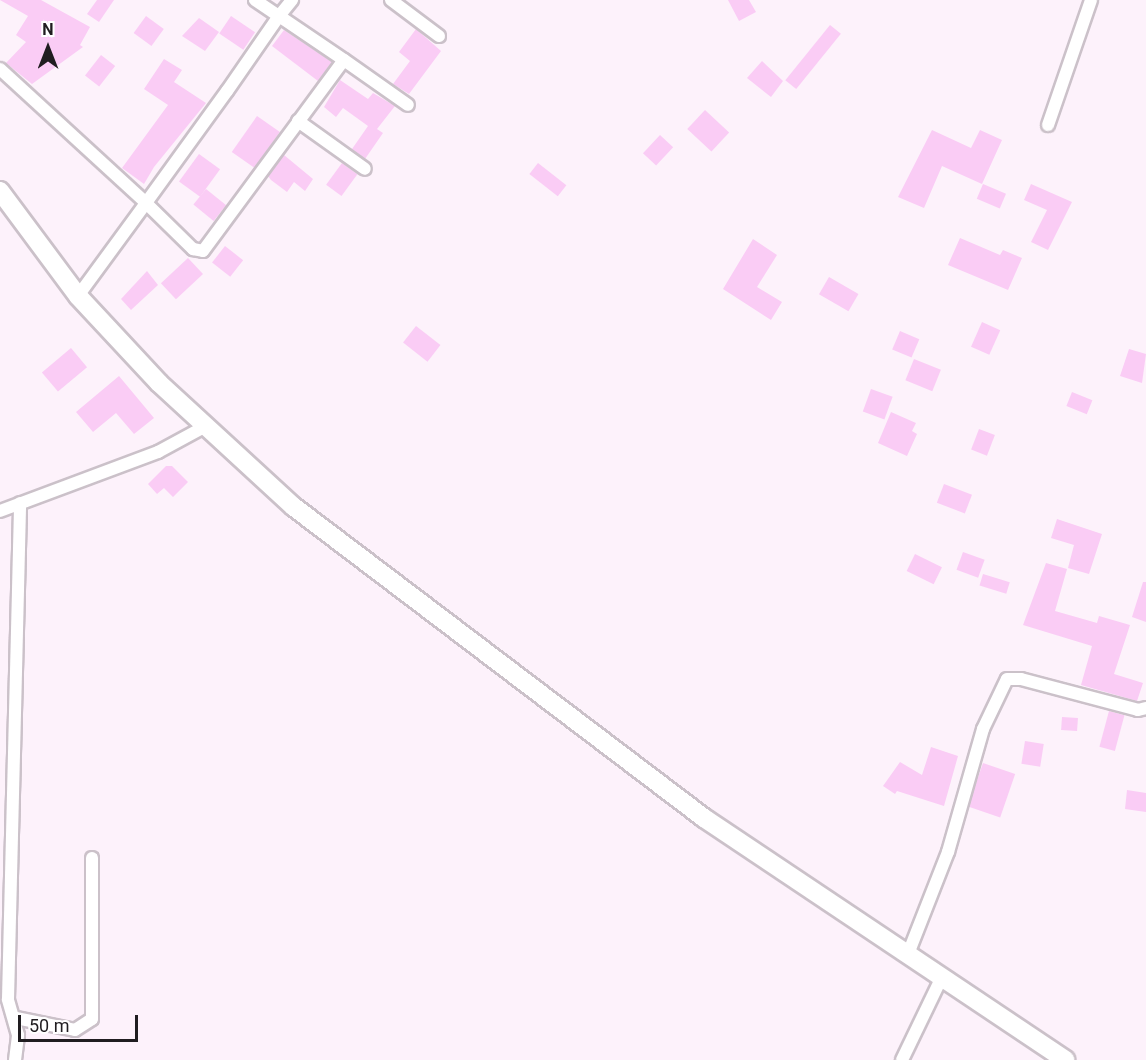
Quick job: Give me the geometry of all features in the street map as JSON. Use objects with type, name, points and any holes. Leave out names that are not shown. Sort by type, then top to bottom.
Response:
[{"type":"street","points":[[255,0],[408,105]]},
{"type":"street","points":[[78,296],[292,0]]},
{"type":"street","points":[[391,0],[439,36]]},
{"type":"street","points":[[1048,125],[1091,0]]},
{"type":"street","points":[[0,69],[193,249],[203,251],[344,60]]},
{"type":"street","points":[[298,121],[365,169]]},
{"type":"street","points":[[0,191],[78,296],[159,383],[294,507],[704,818],[1066,1060]]},
{"type":"street","points":[[0,511],[159,452],[206,426]]},
{"type":"street","points":[[15,1060],[16,1018],[8,999],[20,503]]},
{"type":"street","points":[[908,954],[948,852],[983,729],[1007,679],[1021,679],[1138,710],[1146,708]]},
{"type":"street","points":[[16,1018],[75,1030],[92,1019],[92,858]]},
{"type":"street","points":[[902,1060],[942,977]]},
{"type":"building","points":[[0,0],[41,0],[90,27],[80,45],[83,47],[32,84],[6,63],[26,42],[16,35],[28,16]]},
{"type":"building","points":[[97,0],[114,0],[99,22],[87,14]]},
{"type":"building","points":[[728,0],[749,0],[756,12],[739,21]]},
{"type":"building","points":[[146,16],[164,29],[151,46],[134,33]]},
{"type":"building","points":[[231,16],[255,32],[243,50],[219,33]]},
{"type":"building","points":[[199,18],[219,32],[205,51],[182,36]]},
{"type":"building","points":[[830,25],[841,34],[796,89],[785,80]]},
{"type":"building","points":[[416,29],[441,51],[409,94],[393,84],[410,61],[399,52]]},
{"type":"building","points":[[284,30],[332,62],[318,81],[272,46]]},
{"type":"building","points":[[101,55],[115,66],[99,87],[85,75]]},
{"type":"building","points":[[164,59],[182,70],[174,82],[206,103],[154,167],[144,184],[122,168],[168,105],[144,89]]},
{"type":"building","points":[[762,61],[783,81],[771,97],[747,78]]},
{"type":"building","points":[[340,80],[368,99],[373,93],[395,106],[377,129],[383,133],[365,159],[352,149],[368,126],[343,108],[336,117],[324,107]]},
{"type":"building","points":[[705,110],[729,133],[711,152],[687,129]]},
{"type":"building","points":[[257,116],[280,132],[255,168],[232,152]]},
{"type":"building","points":[[932,130],[971,148],[980,130],[1002,140],[982,184],[942,166],[924,208],[898,197]]},
{"type":"building","points":[[660,135],[673,147],[656,166],[643,153]]},
{"type":"building","points":[[199,154],[220,169],[200,197],[179,182]]},
{"type":"building","points":[[284,155],[313,179],[305,191],[294,182],[287,192],[268,176]]},
{"type":"building","points":[[342,163],[357,174],[342,196],[326,185]]},
{"type":"building","points":[[538,163],[566,185],[558,196],[529,174]]},
{"type":"building","points":[[983,184],[1006,194],[1000,208],[977,199]]},
{"type":"building","points":[[1031,184],[1072,202],[1048,250],[1031,242],[1047,210],[1024,200]]},
{"type":"building","points":[[206,189],[226,205],[214,221],[193,205]]},
{"type":"building","points":[[960,238],[1000,255],[1003,250],[1022,258],[1008,290],[948,265]]},
{"type":"building","points":[[753,239],[777,255],[757,287],[782,302],[771,320],[723,289]]},
{"type":"building","points":[[225,246],[243,260],[230,277],[212,263]]},
{"type":"building","points":[[188,258],[203,274],[176,299],[161,283]]},
{"type":"building","points":[[147,271],[158,285],[131,310],[121,299]]},
{"type":"building","points":[[829,277],[858,294],[848,311],[819,294]]},
{"type":"building","points":[[982,322],[1000,330],[989,355],[971,347]]},
{"type":"building","points":[[416,326],[440,345],[427,362],[403,343]]},
{"type":"building","points":[[900,331],[919,339],[912,358],[892,349]]},
{"type":"building","points":[[71,348],[87,367],[58,392],[42,372]]},
{"type":"building","points":[[1129,349],[1146,354],[1142,383],[1120,376]]},
{"type":"building","points":[[914,359],[941,370],[932,391],[905,380]]},
{"type":"building","points":[[119,376],[154,418],[134,434],[116,413],[93,432],[76,412]]},
{"type":"building","points":[[871,389],[893,397],[884,419],[863,412]]},
{"type":"building","points":[[1072,392],[1092,400],[1087,414],[1066,406]]},
{"type":"building","points":[[891,412],[916,423],[912,431],[917,434],[907,456],[878,443]]},
{"type":"building","points":[[979,429],[995,435],[987,456],[971,450]]},
{"type":"building","points":[[166,466],[172,466],[188,482],[173,497],[164,488],[157,494],[148,484]]},
{"type":"building","points":[[944,484],[972,495],[965,513],[937,503]]},
{"type":"building","points":[[1057,519],[1102,534],[1089,574],[1068,568],[1074,545],[1051,538]]},
{"type":"building","points":[[963,552],[985,560],[978,578],[957,570]]},
{"type":"building","points":[[915,554],[942,567],[934,584],[907,571]]},
{"type":"building","points":[[1046,563],[1067,569],[1055,611],[1097,623],[1099,616],[1130,625],[1114,674],[1143,683],[1137,701],[1081,685],[1092,646],[1023,625]]},
{"type":"building","points":[[983,574],[1010,582],[1006,594],[979,585]]},
{"type":"building","points":[[1143,582],[1146,582],[1146,622],[1132,617]]},
{"type":"building","points":[[1109,711],[1124,715],[1115,751],[1099,747]]},
{"type":"building","points":[[1062,717],[1078,718],[1077,731],[1061,730]]},
{"type":"building","points":[[1025,741],[1044,744],[1040,767],[1021,764]]},
{"type":"building","points":[[931,747],[958,756],[944,806],[897,791],[895,794],[883,786],[900,762],[922,775]]},
{"type":"building","points":[[983,763],[1015,774],[1000,818],[968,806]]},
{"type":"building","points":[[1127,790],[1146,793],[1146,812],[1125,809]]}]
